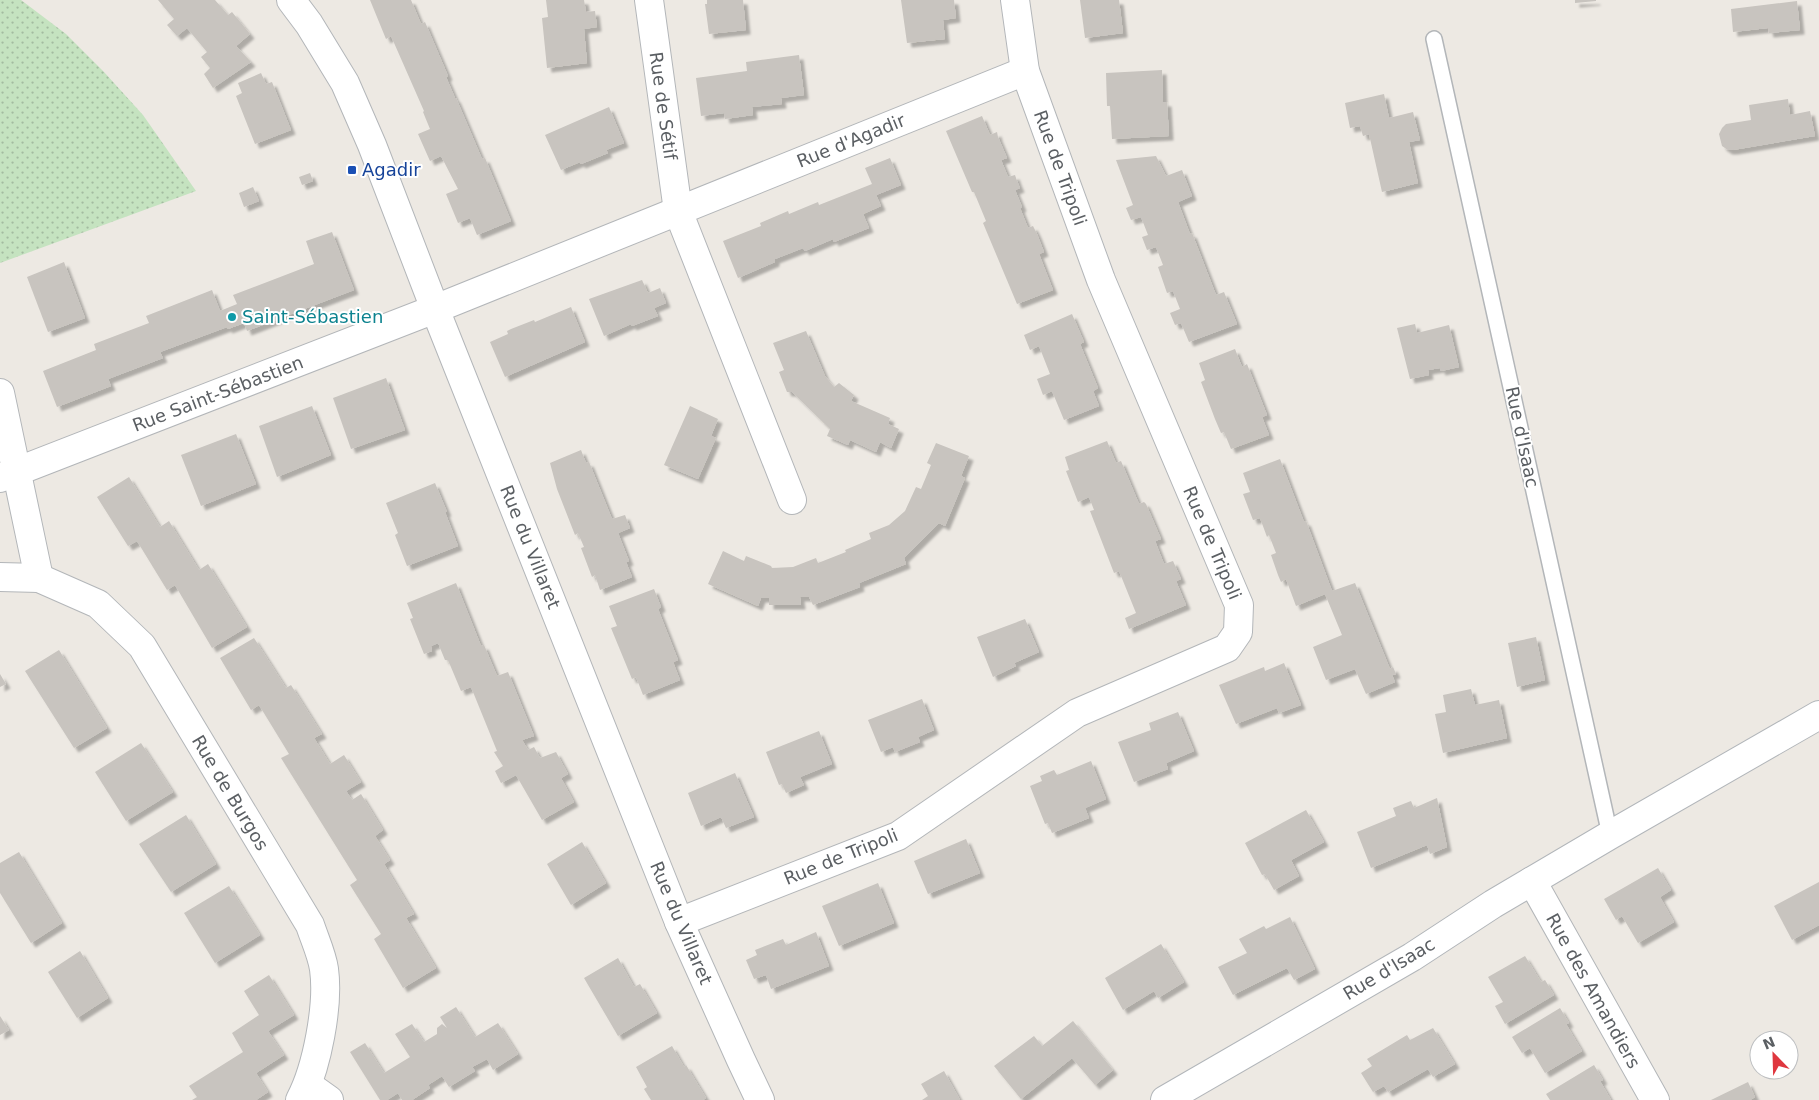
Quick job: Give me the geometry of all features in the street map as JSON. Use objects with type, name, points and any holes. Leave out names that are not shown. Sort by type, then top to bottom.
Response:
[{"type":"street","name":"Rue du Villaret","points":[[291,0],[309,24],[345,83],[372,145],[435,309],[679,922],[740,1060],[760,1100]]},
{"type":"street","name":"Rue de Sétif","points":[[649,0],[678,211]]},
{"type":"street","name":"Rue de Tripoli","points":[[679,922],[898,836],[1077,713],[1227,648],[1238,632],[1238,604],[1100,280],[1024,72],[1015,0]]},
{"type":"street","name":"Rue d'Agadir","points":[[435,309],[1024,72]]},
{"type":"street","points":[[678,211],[792,500]]},
{"type":"street","name":"Rue Saint-Sébastien","points":[[8,475],[435,309]]},
{"type":"street","points":[[0,393],[8,475],[39,578]]},
{"type":"street","name":"Rue de Burgos","points":[[0,577],[39,578],[98,604],[142,646],[310,925],[324,969],[325,1013],[313,1095]]},
{"type":"street","name":"Rue d'Isaac","points":[[1165,1100],[1412,957],[1493,904],[1610,835],[1819,715]]},
{"type":"street","name":"Rue des Amandiers","points":[[1532,881],[1655,1100]]},
{"type":"lane","name":"Rue d'Isaac","points":[[1434,39],[1610,835]]},
{"type":"green space","points":[[0,0],[21,0],[66,34],[143,115],[196,191],[0,263]]},
{"type":"building","points":[[158,0],[215,0],[228,15],[232,12],[250,34],[236,46],[251,62],[213,88],[204,74],[210,68],[201,57],[207,52],[187,28],[177,36],[167,25],[174,19]]},
{"type":"building","points":[[370,0],[411,0],[421,24],[425,22],[448,76],[446,77],[455,98],[482,159],[485,158],[511,221],[477,235],[470,218],[458,223],[446,194],[458,189],[441,156],[430,161],[418,134],[430,129],[424,111],[391,36],[386,39]]},
{"type":"building","points":[[546,0],[584,0],[586,12],[595,11],[597,27],[584,29],[587,63],[547,68],[542,18],[548,17]]},
{"type":"building","points":[[707,0],[743,0],[746,30],[709,34],[705,4],[707,4]]},
{"type":"building","points":[[901,0],[954,0],[956,18],[943,20],[945,39],[907,43]]},
{"type":"building","points":[[1080,0],[1119,0],[1123,33],[1085,38]]},
{"type":"building","points":[[1575,0],[1596,0],[1596,1],[1575,3]]},
{"type":"building","points":[[1797,1],[1800,30],[1769,33],[1768,28],[1733,32],[1731,9]]},
{"type":"building","points":[[799,55],[804,95],[781,98],[782,104],[752,107],[753,115],[725,119],[724,113],[701,116],[696,78],[747,71],[746,62]]},
{"type":"building","points":[[1162,70],[1163,102],[1167,102],[1169,136],[1112,139],[1110,106],[1107,106],[1106,73]]},
{"type":"building","points":[[261,73],[266,84],[272,82],[291,130],[255,144],[236,96],[242,93],[238,83]]},
{"type":"building","points":[[1384,94],[1389,118],[1413,112],[1420,140],[1409,142],[1418,183],[1382,192],[1369,134],[1363,136],[1360,126],[1350,128],[1345,103]]},
{"type":"building","points":[[1788,99],[1790,115],[1810,111],[1815,136],[1733,150],[1728,150],[1722,146],[1719,134],[1726,124],[1751,120],[1749,105]]},
{"type":"building","points":[[609,107],[624,143],[606,150],[608,153],[561,170],[545,135]]},
{"type":"building","points":[[982,116],[990,135],[997,132],[1007,158],[1001,160],[1008,177],[1015,175],[1020,188],[1015,190],[1022,207],[1020,208],[1028,228],[1033,226],[1037,234],[1044,252],[1039,254],[1053,290],[1017,304],[983,223],[986,221],[946,131]]},
{"type":"building","points":[[1156,156],[1166,176],[1182,170],[1192,196],[1178,202],[1216,295],[1224,292],[1237,324],[1189,342],[1181,323],[1175,325],[1170,313],[1180,309],[1173,291],[1167,293],[1158,267],[1163,265],[1156,247],[1147,250],[1142,237],[1148,235],[1141,217],[1131,220],[1126,208],[1133,205],[1116,160]]},
{"type":"building","points":[[890,158],[901,185],[876,195],[881,206],[863,214],[869,228],[834,242],[833,239],[805,251],[803,248],[775,259],[775,262],[738,278],[723,241],[761,226],[760,223],[788,211],[789,214],[818,202],[819,205],[872,184],[865,168]]},
{"type":"building","points":[[310,173],[313,181],[302,185],[299,177]]},
{"type":"building","points":[[253,187],[259,201],[244,207],[239,193]]},
{"type":"building","points":[[332,232],[354,290],[247,331],[244,323],[228,329],[227,327],[160,352],[163,358],[108,379],[111,386],[57,407],[43,371],[96,350],[94,344],[149,323],[146,316],[212,290],[220,311],[237,304],[233,295],[314,264],[306,241]]},
{"type":"building","points":[[64,262],[85,318],[48,332],[27,277]]},
{"type":"building","points":[[642,280],[648,293],[660,288],[666,303],[654,308],[658,316],[632,326],[631,324],[604,336],[589,299]]},
{"type":"building","points":[[571,307],[585,342],[505,377],[490,342],[508,334],[507,331],[511,329],[534,320],[535,322]]},
{"type":"building","points":[[1072,314],[1084,342],[1080,344],[1098,388],[1093,391],[1099,406],[1064,420],[1052,391],[1043,395],[1037,379],[1050,374],[1039,346],[1030,350],[1024,335]]},
{"type":"building","points":[[1415,324],[1417,333],[1449,325],[1459,367],[1441,371],[1440,368],[1428,370],[1429,375],[1410,379],[1397,328]]},
{"type":"building","points":[[806,331],[825,376],[834,387],[839,383],[854,395],[851,401],[890,418],[888,424],[899,429],[891,448],[880,442],[876,452],[850,440],[848,445],[827,436],[830,429],[792,392],[787,392],[779,372],[784,370],[773,343]]},
{"type":"building","points":[[1235,349],[1242,367],[1247,364],[1267,415],[1262,417],[1269,435],[1231,449],[1224,432],[1221,433],[1201,382],[1205,380],[1199,363]]},
{"type":"building","points":[[386,378],[405,430],[351,449],[333,398]]},
{"type":"building","points":[[312,406],[331,455],[277,477],[259,426]]},
{"type":"building","points":[[690,406],[718,419],[711,436],[716,438],[698,479],[664,465]]},
{"type":"building","points":[[236,434],[256,484],[201,506],[181,455]]},
{"type":"building","points":[[1107,441],[1116,463],[1121,461],[1139,504],[1144,502],[1146,504],[1161,539],[1155,541],[1164,564],[1173,561],[1181,579],[1176,581],[1186,605],[1129,629],[1125,618],[1136,613],[1119,571],[1114,573],[1090,511],[1094,510],[1089,497],[1078,502],[1066,471],[1069,470],[1065,457]]},
{"type":"building","points":[[936,443],[969,456],[961,476],[965,478],[945,526],[939,523],[904,558],[906,564],[859,583],[860,587],[813,605],[809,597],[800,597],[801,605],[769,605],[769,598],[761,598],[758,606],[708,584],[723,551],[744,561],[746,556],[772,568],[793,567],[816,558],[818,563],[846,552],[845,550],[871,539],[869,533],[889,525],[905,511],[916,487],[921,489],[931,465],[927,463]]},
{"type":"building","points":[[581,450],[586,463],[589,462],[612,519],[625,515],[630,528],[618,533],[629,561],[626,562],[632,577],[600,590],[595,575],[592,577],[581,548],[584,547],[578,533],[575,535],[557,489],[550,463]]},
{"type":"building","points":[[1280,459],[1332,591],[1355,583],[1390,669],[1393,667],[1396,674],[1392,675],[1395,682],[1366,694],[1355,669],[1326,680],[1313,647],[1342,635],[1325,594],[1296,606],[1286,579],[1281,582],[1278,575],[1271,555],[1276,553],[1269,535],[1267,537],[1260,518],[1253,520],[1243,494],[1250,492],[1243,473]]},
{"type":"building","points":[[129,477],[160,527],[169,521],[199,570],[208,564],[247,627],[212,648],[175,585],[167,590],[137,541],[128,546],[97,497]]},
{"type":"building","points":[[435,483],[458,546],[407,566],[395,535],[398,533],[386,503]]},
{"type":"building","points":[[456,583],[481,646],[484,645],[497,676],[508,672],[534,736],[522,740],[528,750],[534,747],[540,758],[556,752],[568,774],[561,778],[574,802],[542,820],[516,775],[501,783],[495,771],[503,766],[494,752],[497,751],[471,687],[461,691],[448,660],[445,660],[438,643],[431,646],[432,651],[424,654],[410,619],[413,618],[407,603]]},
{"type":"building","points":[[654,589],[661,607],[658,609],[678,660],[673,662],[680,680],[643,695],[636,677],[632,679],[611,628],[617,626],[609,606]]},
{"type":"building","points":[[1025,619],[1039,652],[1014,663],[1016,666],[993,677],[977,637]]},
{"type":"building","points":[[1536,637],[1545,680],[1517,687],[1508,643]]},
{"type":"building","points":[[254,638],[286,688],[291,685],[322,734],[314,738],[330,764],[344,755],[361,782],[346,791],[352,800],[361,794],[383,830],[375,836],[390,860],[384,864],[414,914],[406,918],[436,968],[403,988],[374,939],[381,934],[350,885],[357,880],[281,758],[289,754],[259,705],[251,710],[220,658]]},
{"type":"building","points":[[59,650],[107,728],[74,748],[25,671]]},
{"type":"building","points":[[1284,663],[1301,705],[1279,713],[1277,708],[1236,724],[1219,685],[1264,667],[1265,671]]},
{"type":"building","points":[[0,674],[6,684],[0,687]]},
{"type":"building","points":[[1471,689],[1475,705],[1499,700],[1507,738],[1443,753],[1435,714],[1446,712],[1443,695]]},
{"type":"building","points":[[922,699],[934,730],[918,737],[920,742],[895,752],[893,747],[881,752],[868,720]]},
{"type":"building","points":[[1178,712],[1194,751],[1166,763],[1168,769],[1134,782],[1118,742],[1151,730],[1149,723]]},
{"type":"building","points":[[819,731],[832,764],[800,777],[804,785],[786,793],[782,784],[779,785],[766,752]]},
{"type":"building","points":[[141,743],[173,792],[126,821],[95,772]]},
{"type":"building","points":[[1091,761],[1106,799],[1085,808],[1089,818],[1052,833],[1048,823],[1045,824],[1030,786],[1042,781],[1040,776],[1054,770],[1057,775]]},
{"type":"building","points":[[735,773],[754,817],[726,828],[721,817],[701,826],[688,793]]},
{"type":"building","points":[[1437,798],[1447,847],[1430,854],[1427,845],[1371,868],[1357,832],[1396,816],[1393,808],[1411,801],[1414,808]]},
{"type":"building","points":[[1306,810],[1324,842],[1291,860],[1299,876],[1274,890],[1265,874],[1262,875],[1245,843]]},
{"type":"building","points":[[186,815],[216,864],[171,892],[139,844]]},
{"type":"building","points":[[966,839],[980,873],[928,894],[914,861]]},
{"type":"building","points":[[582,842],[606,883],[571,905],[547,864]]},
{"type":"building","points":[[19,852],[62,923],[31,943],[0,893],[0,863]]},
{"type":"building","points":[[1658,868],[1671,890],[1660,897],[1674,922],[1638,943],[1622,916],[1616,920],[1604,899]]},
{"type":"building","points":[[1819,882],[1819,925],[1792,940],[1774,906]]},
{"type":"building","points":[[878,883],[894,923],[839,946],[822,906]]},
{"type":"building","points":[[229,886],[260,935],[215,963],[184,913]]},
{"type":"building","points":[[1290,917],[1315,969],[1294,980],[1287,968],[1233,995],[1218,967],[1247,953],[1239,939],[1264,926],[1266,929]]},
{"type":"building","points":[[816,932],[829,966],[771,989],[766,975],[754,979],[746,960],[757,955],[755,950],[783,939],[786,945]]},
{"type":"building","points":[[1161,944],[1184,982],[1158,998],[1154,991],[1123,1010],[1105,978]]},
{"type":"building","points":[[80,951],[108,998],[77,1018],[48,972]]},
{"type":"building","points":[[1525,956],[1541,982],[1545,980],[1554,995],[1505,1024],[1495,1006],[1503,1002],[1488,977]]},
{"type":"building","points":[[618,958],[634,987],[640,984],[657,1013],[618,1036],[584,978]]},
{"type":"building","points":[[269,975],[294,1015],[268,1031],[284,1055],[256,1073],[268,1092],[256,1100],[192,1100],[197,1097],[189,1086],[243,1052],[232,1033],[259,1015],[244,991]]},
{"type":"building","points":[[456,1007],[475,1037],[498,1023],[518,1054],[493,1070],[487,1059],[472,1067],[475,1071],[449,1087],[442,1076],[428,1085],[430,1088],[412,1100],[402,1100],[398,1093],[387,1100],[380,1100],[350,1052],[365,1043],[384,1073],[410,1057],[395,1034],[412,1024],[424,1042],[437,1034],[437,1028],[442,1024],[447,1028],[440,1017]]},
{"type":"building","points":[[1560,1008],[1569,1023],[1566,1024],[1582,1051],[1545,1073],[1530,1048],[1522,1053],[1512,1037]]},
{"type":"building","points":[[0,1016],[9,1030],[0,1035]]},
{"type":"building","points":[[1073,1021],[1113,1070],[1095,1085],[1072,1058],[1021,1099],[994,1066],[1034,1036],[1042,1046]]},
{"type":"building","points":[[1433,1028],[1455,1064],[1433,1077],[1428,1069],[1388,1092],[1384,1086],[1373,1092],[1361,1073],[1372,1066],[1367,1059],[1407,1035],[1410,1040]]},
{"type":"building","points":[[672,1046],[706,1098],[703,1100],[651,1100],[644,1089],[647,1087],[636,1067]]},
{"type":"building","points":[[1594,1065],[1603,1080],[1600,1081],[1611,1100],[1550,1100],[1546,1094]]},
{"type":"building","points":[[944,1071],[960,1100],[922,1100],[928,1096],[921,1084]]},
{"type":"building","points":[[1748,1082],[1755,1097],[1750,1100],[1711,1100]]},
{"type":"place","name":"Agadir","points":[[352,170]]},
{"type":"place","name":"Saint-Sébastien","points":[[232,317]]}]
